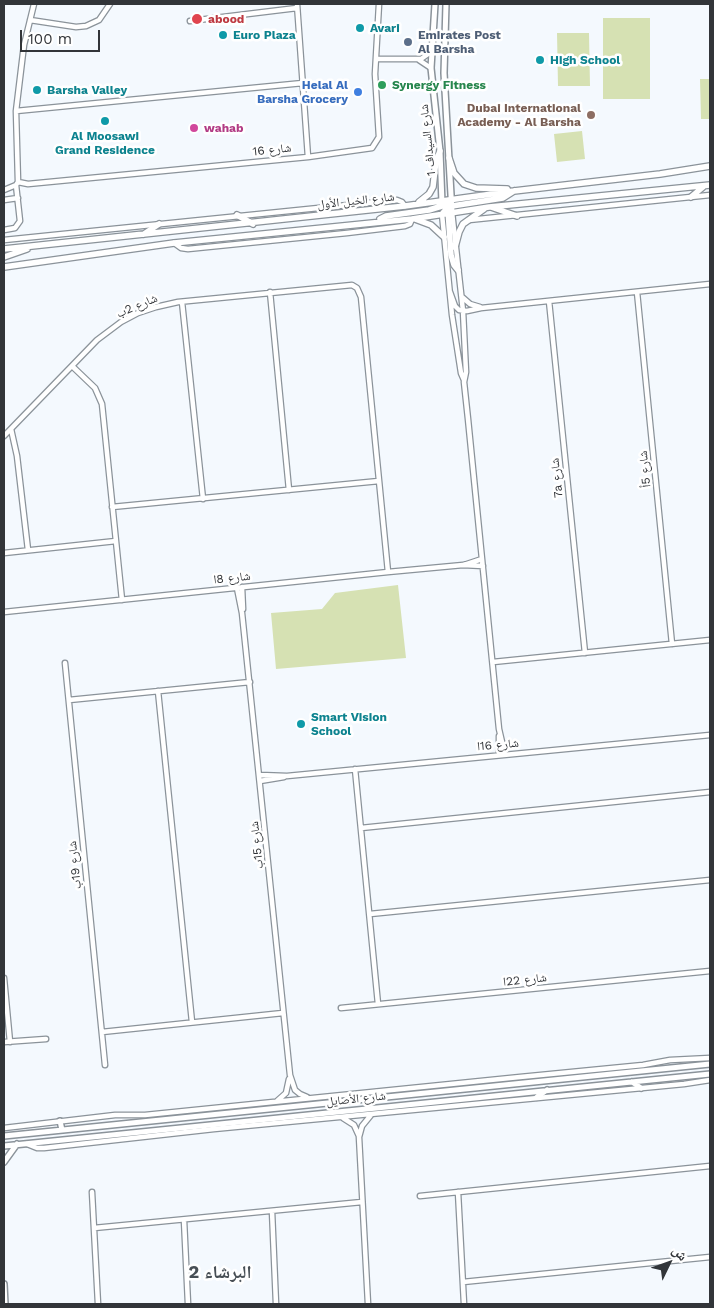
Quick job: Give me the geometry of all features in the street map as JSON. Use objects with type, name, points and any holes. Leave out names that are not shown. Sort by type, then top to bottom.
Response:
[{"type":"main road","points":[[415,204],[426,197],[433,187],[436,161],[440,151]]},
{"type":"main road","points":[[449,158],[456,176],[468,186],[514,191]]},
{"type":"main road","name":"شارع الخيل الأول","points":[[4,267],[174,243],[412,218],[447,207],[514,191],[660,174],[710,166]]},
{"type":"main road","name":"شارع الخيل الأول","points":[[4,249],[253,224],[415,204],[447,207],[488,207],[710,185]]},
{"type":"main road","points":[[691,197],[703,186]]},
{"type":"main road","points":[[378,221],[386,216],[447,207],[451,254],[458,270]]},
{"type":"main road","points":[[456,247],[460,228],[468,220],[488,207],[516,216]]},
{"type":"main road","points":[[237,215],[253,224]]},
{"type":"main road","points":[[412,218],[431,225],[444,237]]},
{"type":"main road","points":[[144,234],[159,224]]},
{"type":"main road","points":[[4,257],[17,254],[32,246]]},
{"type":"street","points":[[4,230],[13,229],[19,223],[16,112],[24,45],[34,4]]},
{"type":"street","points":[[30,20],[76,27],[86,26],[99,20],[110,4]]},
{"type":"street","name":"شارع 16","points":[[17,184],[368,150],[376,145],[379,133],[376,59],[379,4]]},
{"type":"street","name":"شارع السيداف 1","points":[[435,4],[431,68],[447,207]]},
{"type":"street","name":"شارع السيداف 1","points":[[446,4],[444,73],[449,158],[447,207]]},
{"type":"street","points":[[190,21],[297,6],[308,157]]},
{"type":"street","points":[[376,59],[417,60],[425,58],[431,52]]},
{"type":"street","points":[[417,60],[431,68]]},
{"type":"street","points":[[16,112],[303,83]]},
{"type":"street","points":[[4,190],[17,184]]},
{"type":"street","points":[[468,220],[710,195]]},
{"type":"street","points":[[4,200],[18,198]]},
{"type":"street","points":[[4,240],[397,200],[402,202],[404,206]]},
{"type":"street","points":[[447,207],[444,237],[460,370],[464,382],[500,729],[505,755]]},
{"type":"street","points":[[447,207],[456,247],[461,296],[466,372],[464,382]]},
{"type":"street","points":[[174,243],[181,248],[188,249],[347,233],[405,226],[410,224],[412,218]]},
{"type":"street","points":[[450,292],[455,306],[462,311],[710,284]]},
{"type":"street","name":"شارع 2ب","points":[[4,436],[97,340],[121,322],[148,310],[182,302],[352,285],[357,288],[361,297],[379,481]]},
{"type":"street","points":[[270,292],[289,490]]},
{"type":"street","name":"شارع 5أ","points":[[637,292],[672,644]]},
{"type":"street","points":[[461,296],[470,304],[482,308]]},
{"type":"street","name":"7a شارع","points":[[549,301],[585,653]]},
{"type":"street","points":[[182,302],[203,498]]},
{"type":"street","points":[[72,366],[94,388],[102,404],[122,600]]},
{"type":"street","points":[[11,429],[17,456],[28,550]]},
{"type":"street","points":[[112,507],[379,481],[388,572]]},
{"type":"street","points":[[4,553],[116,541]]},
{"type":"street","name":"شارع 8ا","points":[[463,565],[482,559]]},
{"type":"street","name":"شارع 8ا","points":[[4,612],[388,572],[463,565],[483,566]]},
{"type":"street","name":"شارع 15ب","points":[[240,588],[290,1075],[293,1087],[297,1092],[312,1098]]},
{"type":"street","points":[[493,662],[710,640]]},
{"type":"street","name":"شارع 19ب","points":[[65,664],[105,1065]]},
{"type":"street","points":[[68,700],[250,682]]},
{"type":"street","points":[[158,691],[192,1022]]},
{"type":"street","points":[[499,755],[500,729]]},
{"type":"street","name":"شارع 16ا","points":[[260,781],[287,776],[355,769],[710,735]]},
{"type":"street","points":[[355,769],[378,1004]]},
{"type":"street","name":"شارع 16ا","points":[[260,775],[287,776]]},
{"type":"street","points":[[361,828],[710,792]]},
{"type":"street","points":[[370,914],[710,880]]},
{"type":"street","name":"شارع 22ا","points":[[341,1008],[710,971]]},
{"type":"street","points":[[4,978],[10,1042]]},
{"type":"street","points":[[102,1032],[283,1013]]},
{"type":"street","points":[[4,1042],[46,1038]]},
{"type":"street","points":[[4,1128],[118,1115],[189,1113],[274,1102],[643,1065],[670,1060],[710,1058]]},
{"type":"street","name":"شارع الأصايل","points":[[4,1136],[189,1113],[333,1102],[710,1064]]},
{"type":"street","name":"شارع الأصايل","points":[[4,1146],[214,1126],[548,1089],[710,1074]]},
{"type":"street","name":"شارع 15ب","points":[[274,1102],[280,1100],[286,1093],[290,1075]]},
{"type":"street","points":[[214,1126],[372,1114],[710,1080]]},
{"type":"street","points":[[631,1082],[641,1088]]},
{"type":"street","points":[[537,1097],[548,1089]]},
{"type":"street","points":[[312,1098],[333,1102]]},
{"type":"street","points":[[368,1304],[359,1137],[362,1126],[372,1114]]},
{"type":"street","points":[[338,1117],[347,1119],[354,1125],[359,1137]]},
{"type":"street","points":[[60,1121],[62,1130]]},
{"type":"street","points":[[4,1162],[17,1144]]},
{"type":"street","points":[[420,1196],[710,1166]]},
{"type":"street","points":[[92,1192],[98,1304]]},
{"type":"street","points":[[458,1192],[464,1304]]},
{"type":"street","points":[[94,1228],[362,1202]]},
{"type":"street","points":[[272,1211],[276,1304]]},
{"type":"street","points":[[184,1220],[188,1304]]},
{"type":"street","points":[[462,1282],[710,1257]]},
{"type":"street","points":[[4,1284],[5,1304]]},
{"type":"green space","points":[[603,18],[650,18],[650,99],[603,99]]},
{"type":"green space","points":[[557,33],[589,33],[590,86],[558,86]]},
{"type":"green space","points":[[700,79],[710,79],[710,119],[701,119]]},
{"type":"green space","points":[[582,131],[585,159],[557,162],[554,134]]},
{"type":"green space","points":[[398,585],[406,658],[276,669],[271,613],[322,609],[335,593]]},
{"type":"place","name":"abood","points":[[197,19]]},
{"type":"place","name":"Avari","points":[[360,28]]},
{"type":"place","name":"Euro Plaza","points":[[223,35]]},
{"type":"place","name":"Emirates Post Al Barsha","points":[[408,42]]},
{"type":"place","name":"High School","points":[[540,60]]},
{"type":"place","name":"Synergy Fitness","points":[[382,85]]},
{"type":"place","name":"Barsha Valley","points":[[37,90]]},
{"type":"place","name":"Helal Al Barsha Grocery","points":[[358,92]]},
{"type":"place","name":"Dubai International Academy - Al Barsha","points":[[591,115]]},
{"type":"place","name":"Al Moosawi Grand Residence","points":[[105,121]]},
{"type":"place","name":"wahab","points":[[194,128]]},
{"type":"place","name":"Smart Vision School","points":[[301,724]]},
{"type":"district","name":"البرشاء 2","points":[[220,1273]]}]
